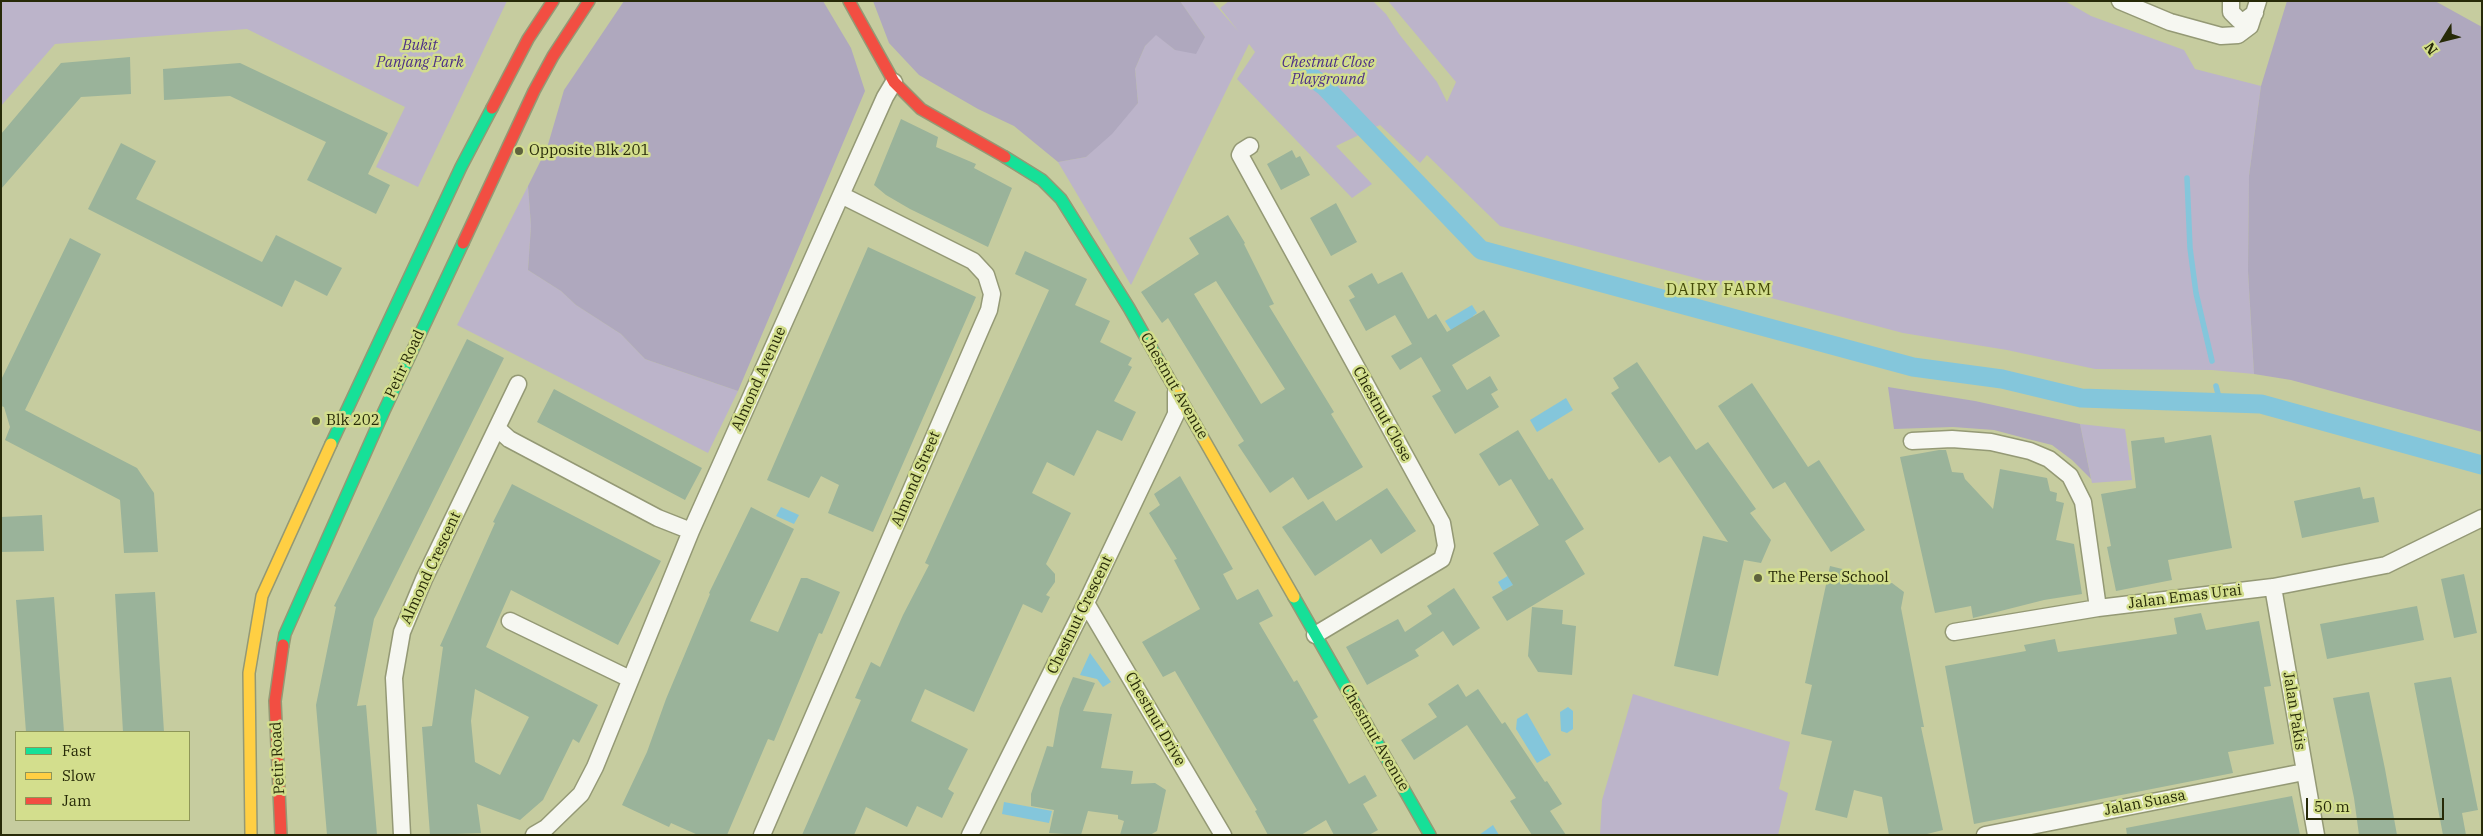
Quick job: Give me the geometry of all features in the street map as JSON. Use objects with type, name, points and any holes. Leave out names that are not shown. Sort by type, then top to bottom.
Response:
[{"type":"main road","name":"Petir Road","points":[[251,835],[249,673],[262,596],[351,400],[462,167],[528,39],[554,1]]},
{"type":"main road","name":"Petir Road","points":[[281,835],[275,701],[285,634],[384,411],[534,91],[553,56],[589,1]]},
{"type":"main road","name":"Chestnut Avenue","points":[[849,1],[894,82],[921,109],[974,138],[1042,180],[1061,199],[1129,308],[1430,835]]},
{"type":"main road","points":[[351,400],[356,392],[368,387]]},
{"type":"main road","points":[[379,392],[384,411]]},
{"type":"street","points":[[2120,1],[2170,22],[2222,36],[2238,35],[2250,26],[2257,7]]},
{"type":"street","points":[[2231,1],[2230,12],[2239,20],[2244,21],[2257,7]]},
{"type":"street","name":"Almond Avenue","points":[[534,835],[546,828],[581,794],[595,767],[691,531],[841,194],[885,97],[894,82]]},
{"type":"street","name":"Chestnut Close","points":[[1250,146],[1242,151],[1240,155],[1442,524],[1446,546],[1442,559],[1315,635]]},
{"type":"street","name":"Almond Street","points":[[762,835],[986,318],[992,294],[986,275],[974,262],[841,194]]},
{"type":"street","name":"Almond Crescent","points":[[402,835],[394,678],[402,632],[424,579],[498,429],[518,384]]},
{"type":"street","name":"Chestnut Crescent","points":[[970,835],[1086,603],[1176,414],[1176,391]]},
{"type":"street","points":[[498,429],[509,439],[658,518],[691,531]]},
{"type":"street","points":[[1912,440],[1991,442],[2030,451],[2049,459],[2070,476],[2084,502],[2098,608]]},
{"type":"street","name":"Jalan Emas Urai","points":[[1954,632],[2098,608],[2273,587],[2386,565],[2482,518]]},
{"type":"street","name":"Jalan Pakis","points":[[2273,587],[2316,835]]},
{"type":"street","name":"Chestnut Drive","points":[[1086,603],[1223,835]]},
{"type":"street","points":[[510,621],[630,679]]},
{"type":"street","name":"Jalan Suasa","points":[[1985,835],[2304,772]]},
{"type":"green space","name":"Bukit Panjang Park","points":[[1,1],[507,1],[418,187],[376,167],[405,107],[247,29],[55,44],[1,106]]},
{"type":"green space","name":"Chestnut Close Playground","points":[[1180,1],[1212,1],[1239,32],[1220,8],[1229,1],[1373,1],[1386,14],[1399,34],[1437,82],[1447,102],[1456,82],[1388,1],[2065,1],[2091,16],[2184,50],[2195,69],[2261,86],[2249,176],[2248,271],[2254,374],[2212,370],[2095,369],[2007,350],[1903,333],[1500,226],[1427,155],[1420,163],[1380,125],[1336,146],[1372,184],[1352,198],[1237,79],[1255,52],[1249,44],[1131,285],[1058,162],[1086,157],[1138,103],[1135,69],[1145,46],[1156,34],[1175,50],[1205,37]]},
{"type":"green space","points":[[528,186],[531,226],[528,270],[561,291],[576,305],[621,334],[645,359],[738,391],[708,453],[457,325]]},
{"type":"green space","points":[[2080,424],[2125,429],[2132,480],[2092,483]]},
{"type":"green space","points":[[1633,694],[1790,742],[1779,789],[1788,793],[1778,835],[1600,835],[1602,800]]},
{"type":"shaded area","points":[[624,1],[823,1],[851,48],[865,91],[738,391],[645,359],[621,334],[576,305],[561,291],[528,270],[531,226],[528,186],[547,148],[564,90]]},
{"type":"shaded area","points":[[873,1],[1180,1],[1205,37],[1196,54],[1175,50],[1156,35],[1145,46],[1135,69],[1138,103],[1112,134],[1086,157],[1058,162],[1014,126],[978,109],[919,75],[889,43]]},
{"type":"shaded area","points":[[2287,1],[2435,1],[2482,27],[2482,432],[2291,380],[2254,374],[2248,271],[2249,176],[2261,86]]},
{"type":"shaded area","points":[[1888,387],[1975,401],[2080,424],[2091,479],[2072,460],[2052,445],[1994,430],[1953,427],[1894,429]]},
{"type":"water","points":[[1472,305],[1477,313],[1473,316],[1481,330],[1451,330],[1445,321]]},
{"type":"water","points":[[1566,398],[1573,410],[1537,432],[1530,420]]},
{"type":"water","points":[[781,507],[799,515],[794,524],[776,516]]},
{"type":"water","points":[[1553,547],[1559,557],[1503,591],[1498,582]]},
{"type":"water","points":[[1090,653],[1111,682],[1103,687],[1097,679],[1080,675]]},
{"type":"water","points":[[1568,707],[1573,711],[1573,729],[1567,733],[1561,731],[1560,712]]},
{"type":"water","points":[[1527,713],[1551,755],[1537,763],[1516,729],[1517,719]]},
{"type":"water","points":[[1004,802],[1052,811],[1049,823],[1002,814]]},
{"type":"water","points":[[1493,825],[1499,835],[1479,835]]},
{"type":"building","points":[[130,57],[131,94],[81,97],[1,189],[1,134],[61,63]]},
{"type":"building","points":[[240,63],[388,133],[368,174],[390,185],[376,214],[307,180],[326,142],[230,96],[164,100],[163,69]]},
{"type":"building","points":[[901,119],[938,137],[936,147],[976,164],[974,168],[1012,188],[988,247],[910,209],[886,195],[874,185]]},
{"type":"building","points":[[121,143],[156,161],[136,199],[262,262],[276,235],[342,268],[327,296],[295,280],[282,307],[88,209]]},
{"type":"building","points":[[1292,150],[1296,158],[1300,156],[1310,175],[1281,190],[1267,164]]},
{"type":"building","points":[[1336,203],[1357,242],[1331,256],[1310,218]]},
{"type":"building","points":[[1228,215],[1245,243],[1274,304],[1269,306],[1334,412],[1331,414],[1363,467],[1308,500],[1293,477],[1270,493],[1238,445],[1244,441],[1168,318],[1162,323],[1141,292],[1199,254],[1189,238]],"holes":[[[1216,281],[1285,389],[1261,404],[1194,294]]]},
{"type":"building","points":[[70,238],[101,254],[25,410],[137,468],[154,493],[158,552],[124,553],[120,500],[5,440],[10,427],[4,407],[1,406],[1,380]]},
{"type":"building","points":[[868,247],[976,297],[873,532],[828,513],[839,485],[821,476],[809,498],[767,480]]},
{"type":"building","points":[[1025,251],[1087,279],[1075,305],[1110,321],[1100,342],[1132,358],[1128,365],[1132,367],[1114,401],[1136,412],[1122,441],[1097,430],[1074,476],[1047,462],[1032,493],[1071,513],[1046,564],[1055,574],[1055,582],[1046,595],[1050,597],[1042,613],[1023,604],[974,712],[925,689],[911,721],[968,749],[948,789],[954,793],[942,818],[917,806],[907,827],[866,807],[854,835],[802,835],[861,700],[855,698],[871,662],[880,667],[903,615],[929,565],[925,563],[1049,290],[1015,274]]},
{"type":"building","points":[[1402,272],[1428,319],[1436,314],[1447,332],[1484,310],[1500,336],[1452,365],[1467,390],[1490,376],[1498,390],[1491,394],[1499,407],[1455,434],[1432,396],[1441,391],[1421,357],[1400,370],[1391,356],[1412,344],[1395,315],[1366,331],[1349,300],[1355,297],[1348,286],[1372,273],[1378,284]]},
{"type":"building","points":[[467,339],[504,358],[374,619],[357,706],[366,705],[377,835],[327,835],[316,705],[336,607],[334,606]]},
{"type":"building","points":[[1637,362],[1696,450],[1708,442],[1756,509],[1750,513],[1771,540],[1761,563],[1744,560],[1718,676],[1674,666],[1703,536],[1728,542],[1670,456],[1659,463],[1611,393],[1619,388],[1613,378]]},
{"type":"building","points":[[1752,383],[1808,467],[1819,460],[1865,530],[1831,552],[1785,482],[1773,489],[1718,406]]},
{"type":"building","points":[[554,389],[702,468],[685,500],[537,422]]},
{"type":"building","points":[[1518,430],[1549,480],[1552,478],[1584,529],[1565,541],[1585,574],[1507,621],[1492,597],[1513,585],[1493,553],[1539,525],[1511,479],[1499,486],[1479,454]]},
{"type":"building","points":[[2211,435],[2232,548],[2168,560],[2172,580],[2116,591],[2107,547],[2111,546],[2101,494],[2136,488],[2131,441],[2164,437],[2165,443]]},
{"type":"building","points":[[1946,450],[1952,472],[1963,473],[1965,479],[1993,509],[2000,469],[2047,478],[2050,491],[2057,493],[2056,501],[2064,503],[2056,540],[2074,544],[2082,594],[2044,600],[1973,618],[1971,606],[1935,613],[1900,457]]},
{"type":"building","points":[[1180,476],[1233,569],[1223,574],[1237,600],[1258,589],[1273,616],[1259,623],[1294,682],[1297,680],[1318,717],[1313,720],[1349,784],[1365,775],[1377,796],[1363,804],[1378,830],[1369,835],[1334,835],[1326,820],[1301,835],[1268,835],[1255,811],[1257,810],[1175,671],[1163,677],[1142,642],[1200,609],[1174,560],[1177,559],[1149,513],[1160,505],[1154,494]]},
{"type":"building","points":[[512,484],[661,561],[618,645],[511,590],[486,647],[598,705],[579,743],[573,739],[543,800],[520,820],[477,804],[481,833],[430,835],[422,727],[432,726],[443,647],[440,646],[495,523],[493,522]],"holes":[[[475,689],[529,717],[500,775],[475,762],[471,721]]]},
{"type":"building","points":[[2360,487],[2363,499],[2374,497],[2379,522],[2302,538],[2294,501]]},
{"type":"building","points":[[1387,488],[1416,531],[1381,554],[1371,539],[1315,576],[1282,527],[1323,501],[1336,521]]},
{"type":"building","points":[[751,507],[794,529],[750,621],[778,632],[801,578],[807,578],[840,592],[822,634],[819,633],[774,741],[768,739],[727,835],[698,835],[671,823],[669,827],[622,805],[647,752],[666,699],[709,593]]},
{"type":"building","points":[[42,515],[44,551],[1,552],[1,517]]},
{"type":"building","points":[[1830,566],[1871,576],[1869,585],[1892,583],[1904,592],[1901,608],[1924,727],[1921,727],[1943,830],[1923,835],[1889,835],[1882,797],[1854,790],[1847,818],[1815,810],[1832,741],[1801,734],[1812,685],[1805,683]]},
{"type":"building","points":[[2464,574],[2477,633],[2454,638],[2441,579]]},
{"type":"building","points":[[1454,588],[1480,628],[1453,646],[1443,631],[1415,650],[1419,656],[1367,685],[1346,647],[1398,619],[1405,632],[1432,614],[1427,606]]},
{"type":"building","points":[[155,592],[164,731],[123,731],[115,594]]},
{"type":"building","points":[[54,597],[64,731],[26,731],[16,600]]},
{"type":"building","points":[[2417,606],[2424,640],[2327,659],[2320,624]]},
{"type":"building","points":[[1532,607],[1563,610],[1562,624],[1576,626],[1572,675],[1538,672],[1528,656]]},
{"type":"building","points":[[2201,613],[2206,630],[2259,621],[2271,686],[2264,687],[2274,744],[2228,752],[2233,773],[1974,824],[1945,666],[2026,651],[2024,645],[2055,639],[2058,652],[2177,634],[2174,618]]},
{"type":"building","points":[[1073,677],[1095,683],[1083,711],[1112,714],[1101,768],[1133,771],[1131,784],[1155,783],[1166,790],[1157,831],[1150,835],[1120,835],[1124,821],[1118,819],[1118,815],[1088,811],[1081,835],[1049,833],[1054,810],[1031,806],[1031,794],[1047,746],[1053,747],[1060,708]]},
{"type":"building","points":[[2451,677],[2478,810],[2462,813],[2466,835],[2443,835],[2414,683]]},
{"type":"building","points":[[1458,684],[1466,697],[1478,689],[1502,724],[1505,722],[1562,804],[1550,811],[1566,835],[1532,835],[1510,801],[1516,798],[1467,725],[1414,760],[1401,740],[1437,717],[1428,704]]},
{"type":"building","points":[[2369,692],[2397,835],[2359,835],[2354,798],[2333,698]]},
{"type":"building","points":[[2292,796],[2300,835],[2127,835],[2126,828]]},
{"type":"waterway","points":[[1303,71],[1324,86],[1481,250],[1913,367],[2002,379],[2081,398],[2261,404],[2482,465]]},
{"type":"waterway","points":[[2187,178],[2190,248],[2196,293],[2212,361]]},
{"type":"waterway","points":[[2216,386],[2220,402]]},
{"type":"traffic: fast","points":[[331,444],[461,167],[492,108]]},
{"type":"traffic: fast","points":[[1005,157],[1042,180],[1061,199],[1129,308],[1167,375]]},
{"type":"traffic: fast","points":[[283,645],[285,634],[384,411],[463,243]]},
{"type":"traffic: fast","points":[[1294,597],[1430,835]]},
{"type":"traffic: slow","points":[[1167,375],[1294,597]]},
{"type":"traffic: slow","points":[[251,835],[249,673],[262,596],[331,444]]},
{"type":"traffic: jam","points":[[492,108],[528,39],[553,1]]},
{"type":"traffic: jam","points":[[463,243],[534,91],[553,56],[589,1]]},
{"type":"traffic: jam","points":[[849,1],[894,82],[921,109],[1005,157]]},
{"type":"traffic: jam","points":[[281,835],[275,701],[283,645]]},
{"type":"place","name":"Opposite Blk 201","points":[[519,151]]},
{"type":"place","name":"Blk 202","points":[[316,421]]},
{"type":"place","name":"The Perse School","points":[[1758,578]]},
{"type":"district","name":"DAIRY FARM","points":[[1719,290]]}]
